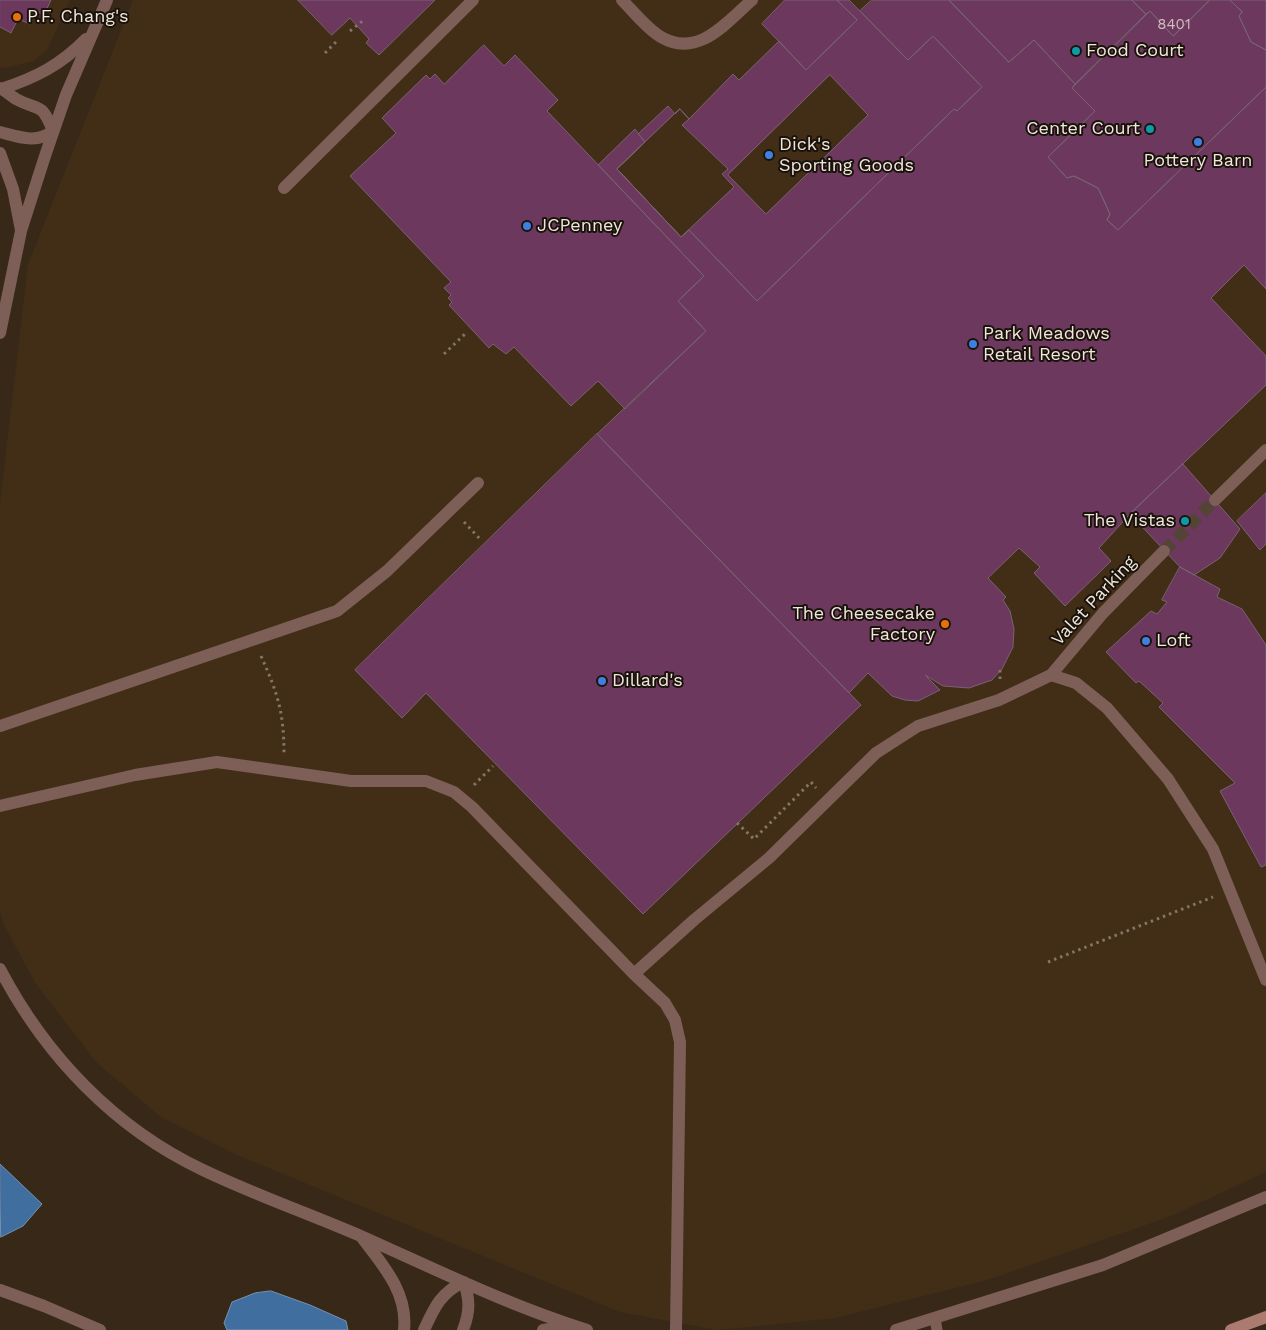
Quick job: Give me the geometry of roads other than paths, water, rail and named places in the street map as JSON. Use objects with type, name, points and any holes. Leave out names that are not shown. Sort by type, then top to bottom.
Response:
[{"type":"main road","points":[[1231,1330],[1266,1317]]},
{"type":"street","points":[[0,334],[21,231],[53,131],[91,34],[107,0]]},
{"type":"street","points":[[284,188],[473,0]]},
{"type":"street","points":[[622,0],[660,37],[684,44],[708,39],[752,0]]},
{"type":"street","points":[[1,89],[55,67],[73,53],[91,34]]},
{"type":"street","points":[[1,89],[18,100],[41,110],[47,115],[53,131]]},
{"type":"street","points":[[0,132],[36,140],[46,137],[53,131]]},
{"type":"street","points":[[0,153],[13,189],[21,231]]},
{"type":"street","points":[[1215,500],[1266,450]]},
{"type":"street","points":[[0,726],[337,611],[388,571],[478,483]]},
{"type":"street","name":"Valet Parking","points":[[1051,675],[1103,613],[1164,551]]},
{"type":"street","points":[[634,974],[694,920],[746,880],[828,802],[876,753],[918,726],[999,700],[1051,675],[1076,683],[1107,708],[1144,750],[1191,812],[1213,849],[1266,980]]},
{"type":"street","points":[[0,806],[135,775],[217,762],[351,781],[426,781],[440,785],[461,797],[668,1007],[675,1020],[680,1042],[676,1330]]},
{"type":"street","points":[[0,969],[27,1018],[45,1043],[87,1090],[167,1151],[202,1170],[464,1282],[587,1330]]},
{"type":"street","points":[[896,1330],[936,1324],[1103,1265],[1266,1197]]},
{"type":"street","points":[[362,1237],[396,1285],[404,1310],[404,1330]]},
{"type":"street","points":[[424,1330],[439,1299],[451,1288],[464,1282]]},
{"type":"street","points":[[463,1330],[469,1316],[464,1282]]},
{"type":"street","points":[[0,1290],[100,1330]]},
{"type":"street","points":[[543,1330],[573,1326]]},
{"type":"water","points":[[0,1164],[42,1204],[23,1226],[1,1237]]},
{"type":"water","points":[[271,1291],[346,1321],[348,1330],[227,1330],[224,1323],[232,1302],[255,1293]]},
{"type":"tunnel","points":[[1164,551],[1215,500]]},
{"type":"place","name":"P.F. Chang's","points":[[17,17]]},
{"type":"place","name":"Food Court","points":[[1076,51]]},
{"type":"place","name":"Center Court","points":[[1150,129]]},
{"type":"place","name":"Pottery Barn","points":[[1198,142]]},
{"type":"place","name":"Dick's Sporting Goods","points":[[769,155]]},
{"type":"place","name":"JCPenney","points":[[527,226]]},
{"type":"place","name":"Park Meadows Retail Resort","points":[[973,344]]},
{"type":"place","name":"The Vistas","points":[[1185,521]]},
{"type":"place","name":"The Cheesecake Factory","points":[[945,624]]},
{"type":"place","name":"Loft","points":[[1146,641]]},
{"type":"place","name":"Dillard's","points":[[602,681]]}]
